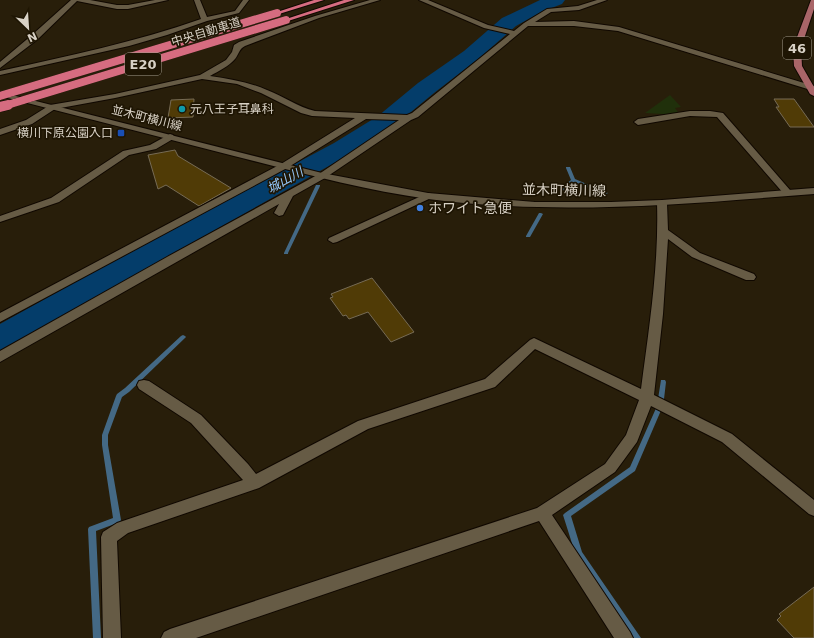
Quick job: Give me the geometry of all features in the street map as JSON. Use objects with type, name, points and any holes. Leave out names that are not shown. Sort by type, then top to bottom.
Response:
[{"type":"highway","name":"中央自動車道","points":[[0,95],[321,0]]},
{"type":"highway","name":"中央自動車道","points":[[0,107],[351,0]]},
{"type":"main road","name":"46","points":[[814,0],[797,48],[798,66],[812,88],[814,94]]},
{"type":"street","points":[[0,66],[35,37],[75,0]]},
{"type":"street","points":[[79,0],[117,8],[128,8],[165,0]]},
{"type":"street","points":[[197,0],[205,20]]},
{"type":"street","points":[[0,74],[129,44],[205,20],[237,12],[246,0]]},
{"type":"street","points":[[202,77],[230,59],[236,53],[237,46],[317,17],[377,0]]},
{"type":"street","points":[[422,0],[489,27],[513,33]]},
{"type":"street","points":[[0,357],[288,194],[405,118],[415,115],[513,33],[549,10],[579,8],[604,0]]},
{"type":"street","points":[[526,24],[552,23],[619,29],[812,88]]},
{"type":"street","points":[[0,132],[29,122],[53,107],[104,98],[202,77],[238,82],[270,94],[304,111],[315,114],[405,118]]},
{"type":"street","name":"並木町横川線","points":[[0,95],[53,107],[319,175],[428,196],[535,205],[662,203],[814,191]]},
{"type":"street","points":[[638,122],[670,115],[712,112],[720,115],[787,192]]},
{"type":"street","points":[[0,318],[285,166],[368,116]]},
{"type":"street","points":[[0,219],[55,200],[126,153],[153,147],[170,137]]},
{"type":"street","points":[[279,213],[288,194]]},
{"type":"street","points":[[333,240],[428,196]]},
{"type":"street","points":[[170,638],[542,514],[610,468],[632,438],[647,398],[658,314],[663,231],[662,203]]},
{"type":"street","points":[[663,231],[696,255],[750,277]]},
{"type":"street","points":[[112,638],[109,537],[123,528],[254,483],[363,425],[490,383],[534,343],[727,438],[814,509]]},
{"type":"street","points":[[144,384],[196,419],[243,468],[254,483]]},
{"type":"street","points":[[542,514],[624,638]]},
{"type":"green space","points":[[670,95],[681,107],[675,108],[680,115],[645,113]]},
{"type":"building","name":"元八王子耳鼻科","points":[[194,99],[193,117],[168,118],[171,100]]},
{"type":"building","points":[[774,99],[794,99],[814,127],[790,127],[776,107],[779,107]]},
{"type":"building","points":[[175,150],[178,156],[231,188],[199,206],[166,185],[158,189],[148,155]]},
{"type":"building","points":[[372,278],[414,332],[391,342],[368,312],[349,319],[346,315],[343,316],[330,298],[333,297],[331,294]]},
{"type":"building","points":[[814,587],[814,638],[794,638],[777,620],[781,616],[779,614]]},
{"type":"waterway","name":"城山川","points":[[0,339],[122,269],[343,148],[386,121],[426,88],[471,55],[509,22],[535,8],[556,0]]},
{"type":"waterway","points":[[568,168],[573,180]]},
{"type":"waterway","points":[[557,193],[573,180]]},
{"type":"waterway","points":[[573,180],[606,193]]},
{"type":"waterway","points":[[286,253],[318,186]]},
{"type":"waterway","points":[[528,236],[541,214]]},
{"type":"waterway","points":[[97,638],[92,529],[117,520],[105,445],[105,435],[119,396],[183,337]]},
{"type":"waterway","points":[[661,399],[663,382]]},
{"type":"waterway","points":[[637,638],[579,554],[567,515],[633,469],[659,408]]},
{"type":"place","name":"元八王子耳鼻科","points":[[182,109]]},
{"type":"place","name":"横川下原公園入口","points":[[121,133]]},
{"type":"place","name":"ホワイト急便","points":[[420,208]]}]
